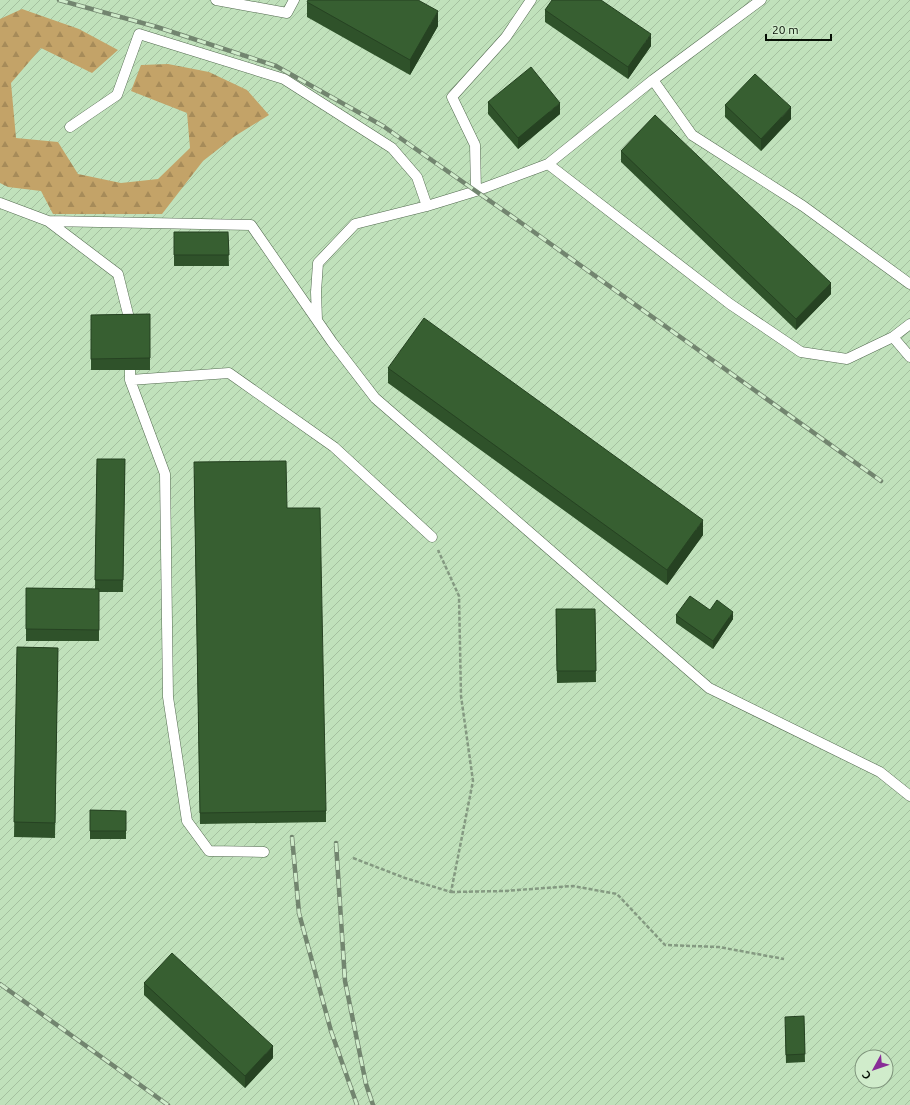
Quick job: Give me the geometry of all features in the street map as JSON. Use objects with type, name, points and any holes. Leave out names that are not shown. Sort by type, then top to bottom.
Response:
[{"type":"lane","points":[[216,0],[287,13],[294,0]]},
{"type":"lane","points":[[476,191],[475,146],[452,97],[506,36],[531,0]]},
{"type":"lane","points":[[317,320],[316,292],[318,263],[355,224],[427,206],[476,191],[548,164],[653,80],[761,0]]},
{"type":"lane","points":[[70,128],[116,95],[139,34],[284,79],[392,148],[417,177],[427,206]]},
{"type":"lane","points":[[653,80],[692,135],[802,206],[910,284]]},
{"type":"lane","points":[[548,164],[730,304],[802,352],[847,360],[892,337],[910,324]]},
{"type":"lane","points":[[0,203],[48,222],[118,274],[130,326]]},
{"type":"lane","points":[[48,222],[251,225],[332,342],[376,398],[709,688],[880,772],[910,796]]},
{"type":"lane","points":[[892,337],[910,357]]},
{"type":"lane","points":[[264,852],[209,851],[187,822],[168,697],[165,474],[130,375],[229,373],[334,447],[432,537]]},
{"type":"path","points":[[432,537],[459,596],[461,696],[473,781],[451,892]]},
{"type":"path","points":[[353,858],[404,878],[451,892],[574,886],[617,894],[665,945],[719,948],[784,959]]},
{"type":"shaded area","points":[[0,0],[910,0],[910,1105],[0,1105]]},
{"type":"green space","points":[[22,9],[79,29],[118,50],[92,73],[41,48],[11,83],[16,138],[58,142],[78,174],[121,183],[158,179],[190,148],[187,113],[131,91],[141,65],[168,64],[209,72],[247,90],[269,115],[235,136],[203,161],[162,214],[53,214],[41,191],[8,187],[0,183],[0,19]]},
{"type":"building","points":[[308,0],[418,0],[438,11],[410,60],[307,2]]},
{"type":"building","points":[[552,0],[601,0],[651,34],[628,67],[545,10]]},
{"type":"building","points":[[531,67],[560,103],[518,138],[488,102]]},
{"type":"building","points":[[755,74],[791,107],[761,139],[725,105]]},
{"type":"building","points":[[655,115],[831,283],[796,319],[621,151]]},
{"type":"building","points":[[174,232],[228,232],[229,255],[174,255]]},
{"type":"building","points":[[150,314],[150,358],[91,359],[91,315]]},
{"type":"building","points":[[424,318],[703,520],[667,570],[388,368]]},
{"type":"building","points":[[97,459],[125,459],[123,580],[95,580]]},
{"type":"building","points":[[286,461],[287,508],[320,508],[326,811],[200,813],[194,462]]},
{"type":"building","points":[[26,588],[99,589],[99,630],[26,629]]},
{"type":"building","points":[[690,596],[710,610],[717,600],[733,612],[713,641],[676,615]]},
{"type":"building","points":[[556,609],[595,609],[596,671],[557,671]]},
{"type":"building","points":[[17,647],[58,648],[55,823],[14,822]]},
{"type":"building","points":[[90,810],[126,811],[126,831],[90,831]]},
{"type":"building","points":[[172,953],[273,1046],[245,1076],[144,983]]},
{"type":"building","points":[[804,1016],[805,1054],[786,1055],[785,1017]]},
{"type":"railway","points":[[59,0],[157,27],[276,66],[383,126],[520,222],[881,481]]},
{"type":"railway","points":[[292,837],[299,913],[331,1031],[357,1105]]},
{"type":"railway","points":[[336,843],[345,981],[366,1084],[373,1105]]},
{"type":"railway","points":[[0,984],[168,1105]]}]
